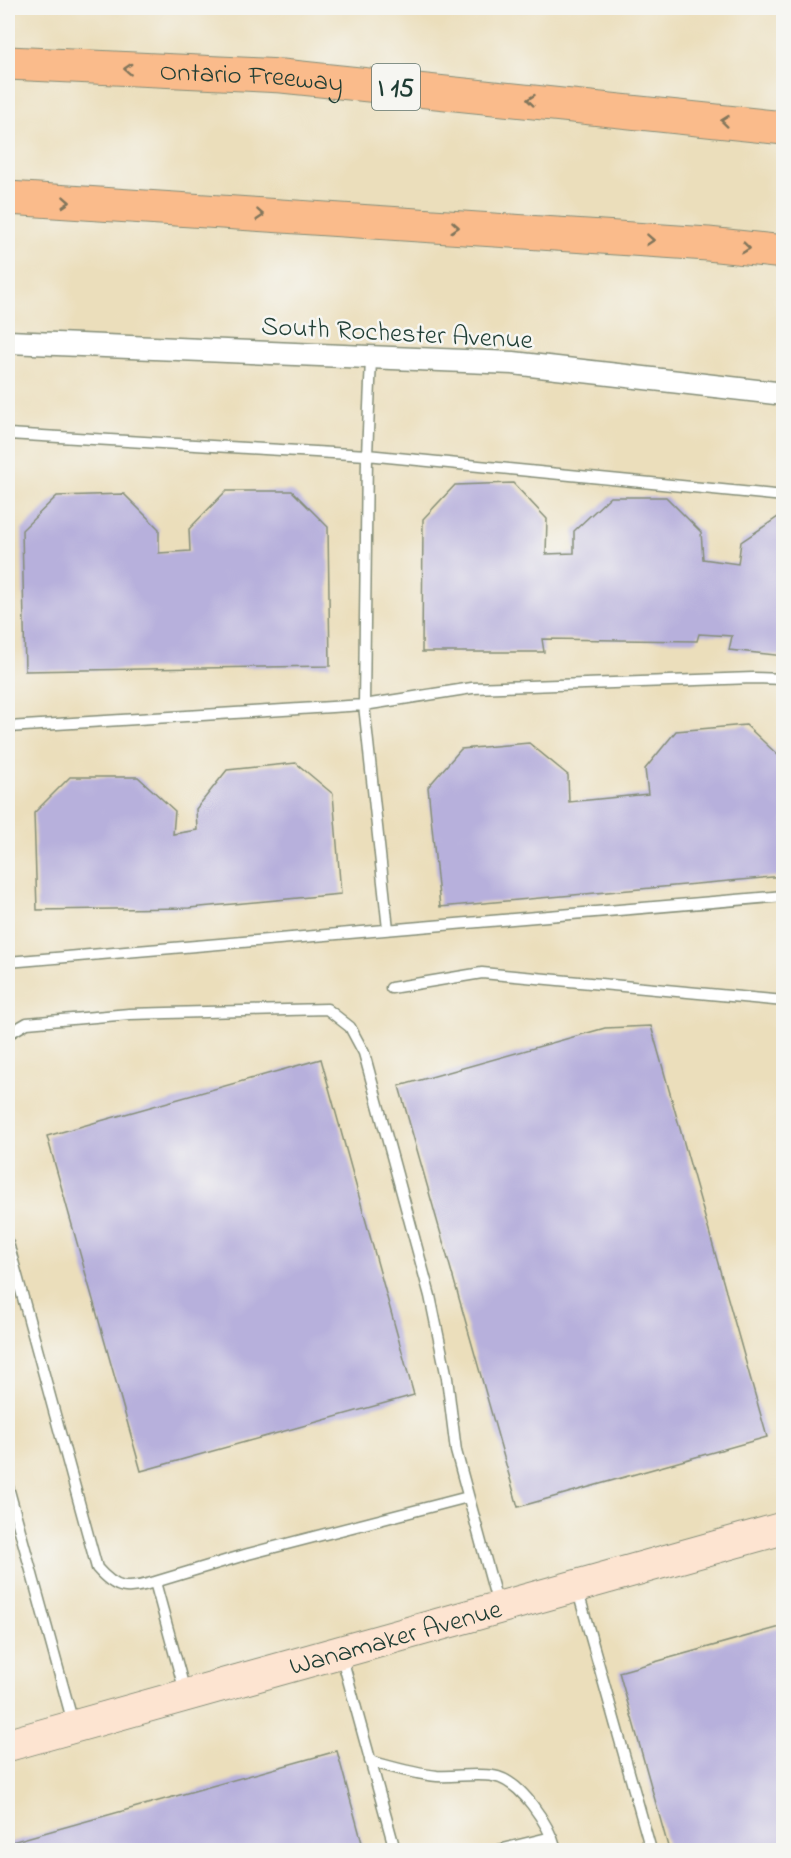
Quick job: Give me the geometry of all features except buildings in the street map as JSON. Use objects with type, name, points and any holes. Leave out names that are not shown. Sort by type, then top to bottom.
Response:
[{"type":"highway","name":"Ontario Freeway","points":[[8,63],[282,76],[783,128]]},
{"type":"highway","points":[[8,198],[708,244],[783,252]]},
{"type":"street","name":"South Rochester Avenue","points":[[8,342],[371,359],[513,363],[783,394]]},
{"type":"street","name":"Wanamaker Avenue","points":[[8,1745],[783,1528]]},
{"type":"lane","points":[[371,359],[367,455],[364,705],[388,929]]},
{"type":"lane","points":[[8,434],[367,455],[783,496]]},
{"type":"lane","points":[[8,727],[364,705],[472,688],[753,678],[783,679]]},
{"type":"lane","points":[[8,962],[783,896]]},
{"type":"lane","points":[[391,988],[482,973],[783,1001]]},
{"type":"lane","points":[[8,1034],[27,1023],[129,1014],[327,1009],[350,1028],[364,1053],[430,1296],[447,1378],[456,1451],[499,1608]]},
{"type":"lane","points":[[8,1243],[88,1545],[97,1568],[111,1584],[132,1589],[248,1554],[468,1497]]},
{"type":"lane","points":[[8,1487],[74,1726]]},
{"type":"lane","points":[[154,1582],[186,1695]]},
{"type":"lane","points":[[576,1586],[651,1851]]},
{"type":"lane","points":[[340,1652],[395,1851]]},
{"type":"lane","points":[[370,1761],[408,1772],[440,1776],[495,1776],[522,1791],[552,1838],[556,1851]]},
{"type":"lane","points":[[499,1851],[552,1838]]}]
